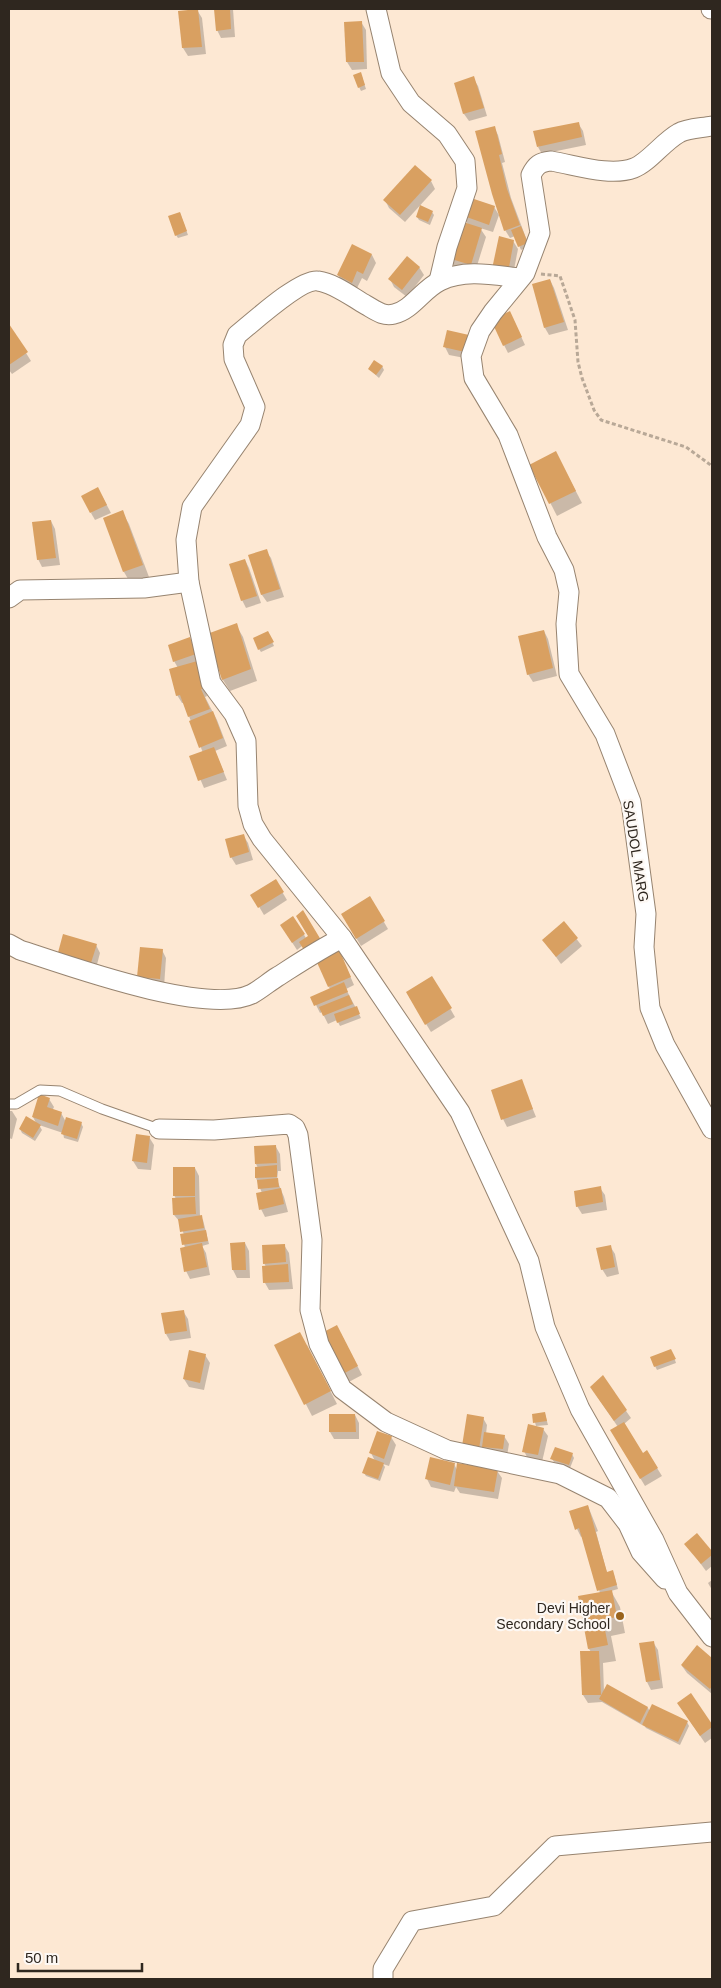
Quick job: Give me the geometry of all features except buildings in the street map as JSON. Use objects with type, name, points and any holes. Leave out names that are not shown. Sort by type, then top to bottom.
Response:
[{"type":"street","points":[[376,9],[391,73],[411,103],[446,134],[465,161],[467,188],[447,247],[439,281]]},
{"type":"street","name":"SAUDOL MARG","points":[[712,126],[680,132],[658,148],[640,165],[624,170],[613,172],[551,161],[541,162],[535,167],[531,175],[540,233],[522,276],[480,331],[471,356],[474,378],[508,435],[547,537],[564,570],[569,592],[566,624],[569,674],[605,734],[631,802],[646,914],[644,947],[650,1008],[665,1045],[712,1129]]},
{"type":"street","points":[[522,276],[475,273],[439,281],[402,312],[392,315],[382,315],[318,280],[294,289],[237,335],[233,345],[234,359],[255,408],[250,425],[192,507],[186,540],[189,582],[211,683],[234,714],[246,741],[248,806],[253,824],[262,839],[342,938],[460,1112],[529,1261],[545,1327],[580,1409],[654,1540],[678,1593]]},
{"type":"street","points":[[9,598],[20,590],[144,588],[189,582]]},
{"type":"street","points":[[9,944],[20,950],[107,978],[162,991],[232,1000],[251,994],[323,947],[342,938]]},
{"type":"street","points":[[159,1128],[214,1130],[289,1124],[296,1128],[312,1240],[310,1310],[319,1344],[342,1389],[386,1422],[447,1450],[560,1474],[608,1498],[628,1524],[641,1552],[678,1593],[712,1637]]},
{"type":"street","points":[[383,1979],[383,1969],[412,1921],[494,1906],[555,1846],[712,1832]]},
{"type":"lane","points":[[9,1104],[16,1104],[40,1090],[60,1091],[102,1109],[159,1128]]},
{"type":"path","points":[[522,276],[560,276],[575,320],[578,362],[582,378],[594,410],[600,420],[686,447],[712,466]]},
{"type":"place","name":"Devi Higher Secondary School","points":[[620,1616]]}]
